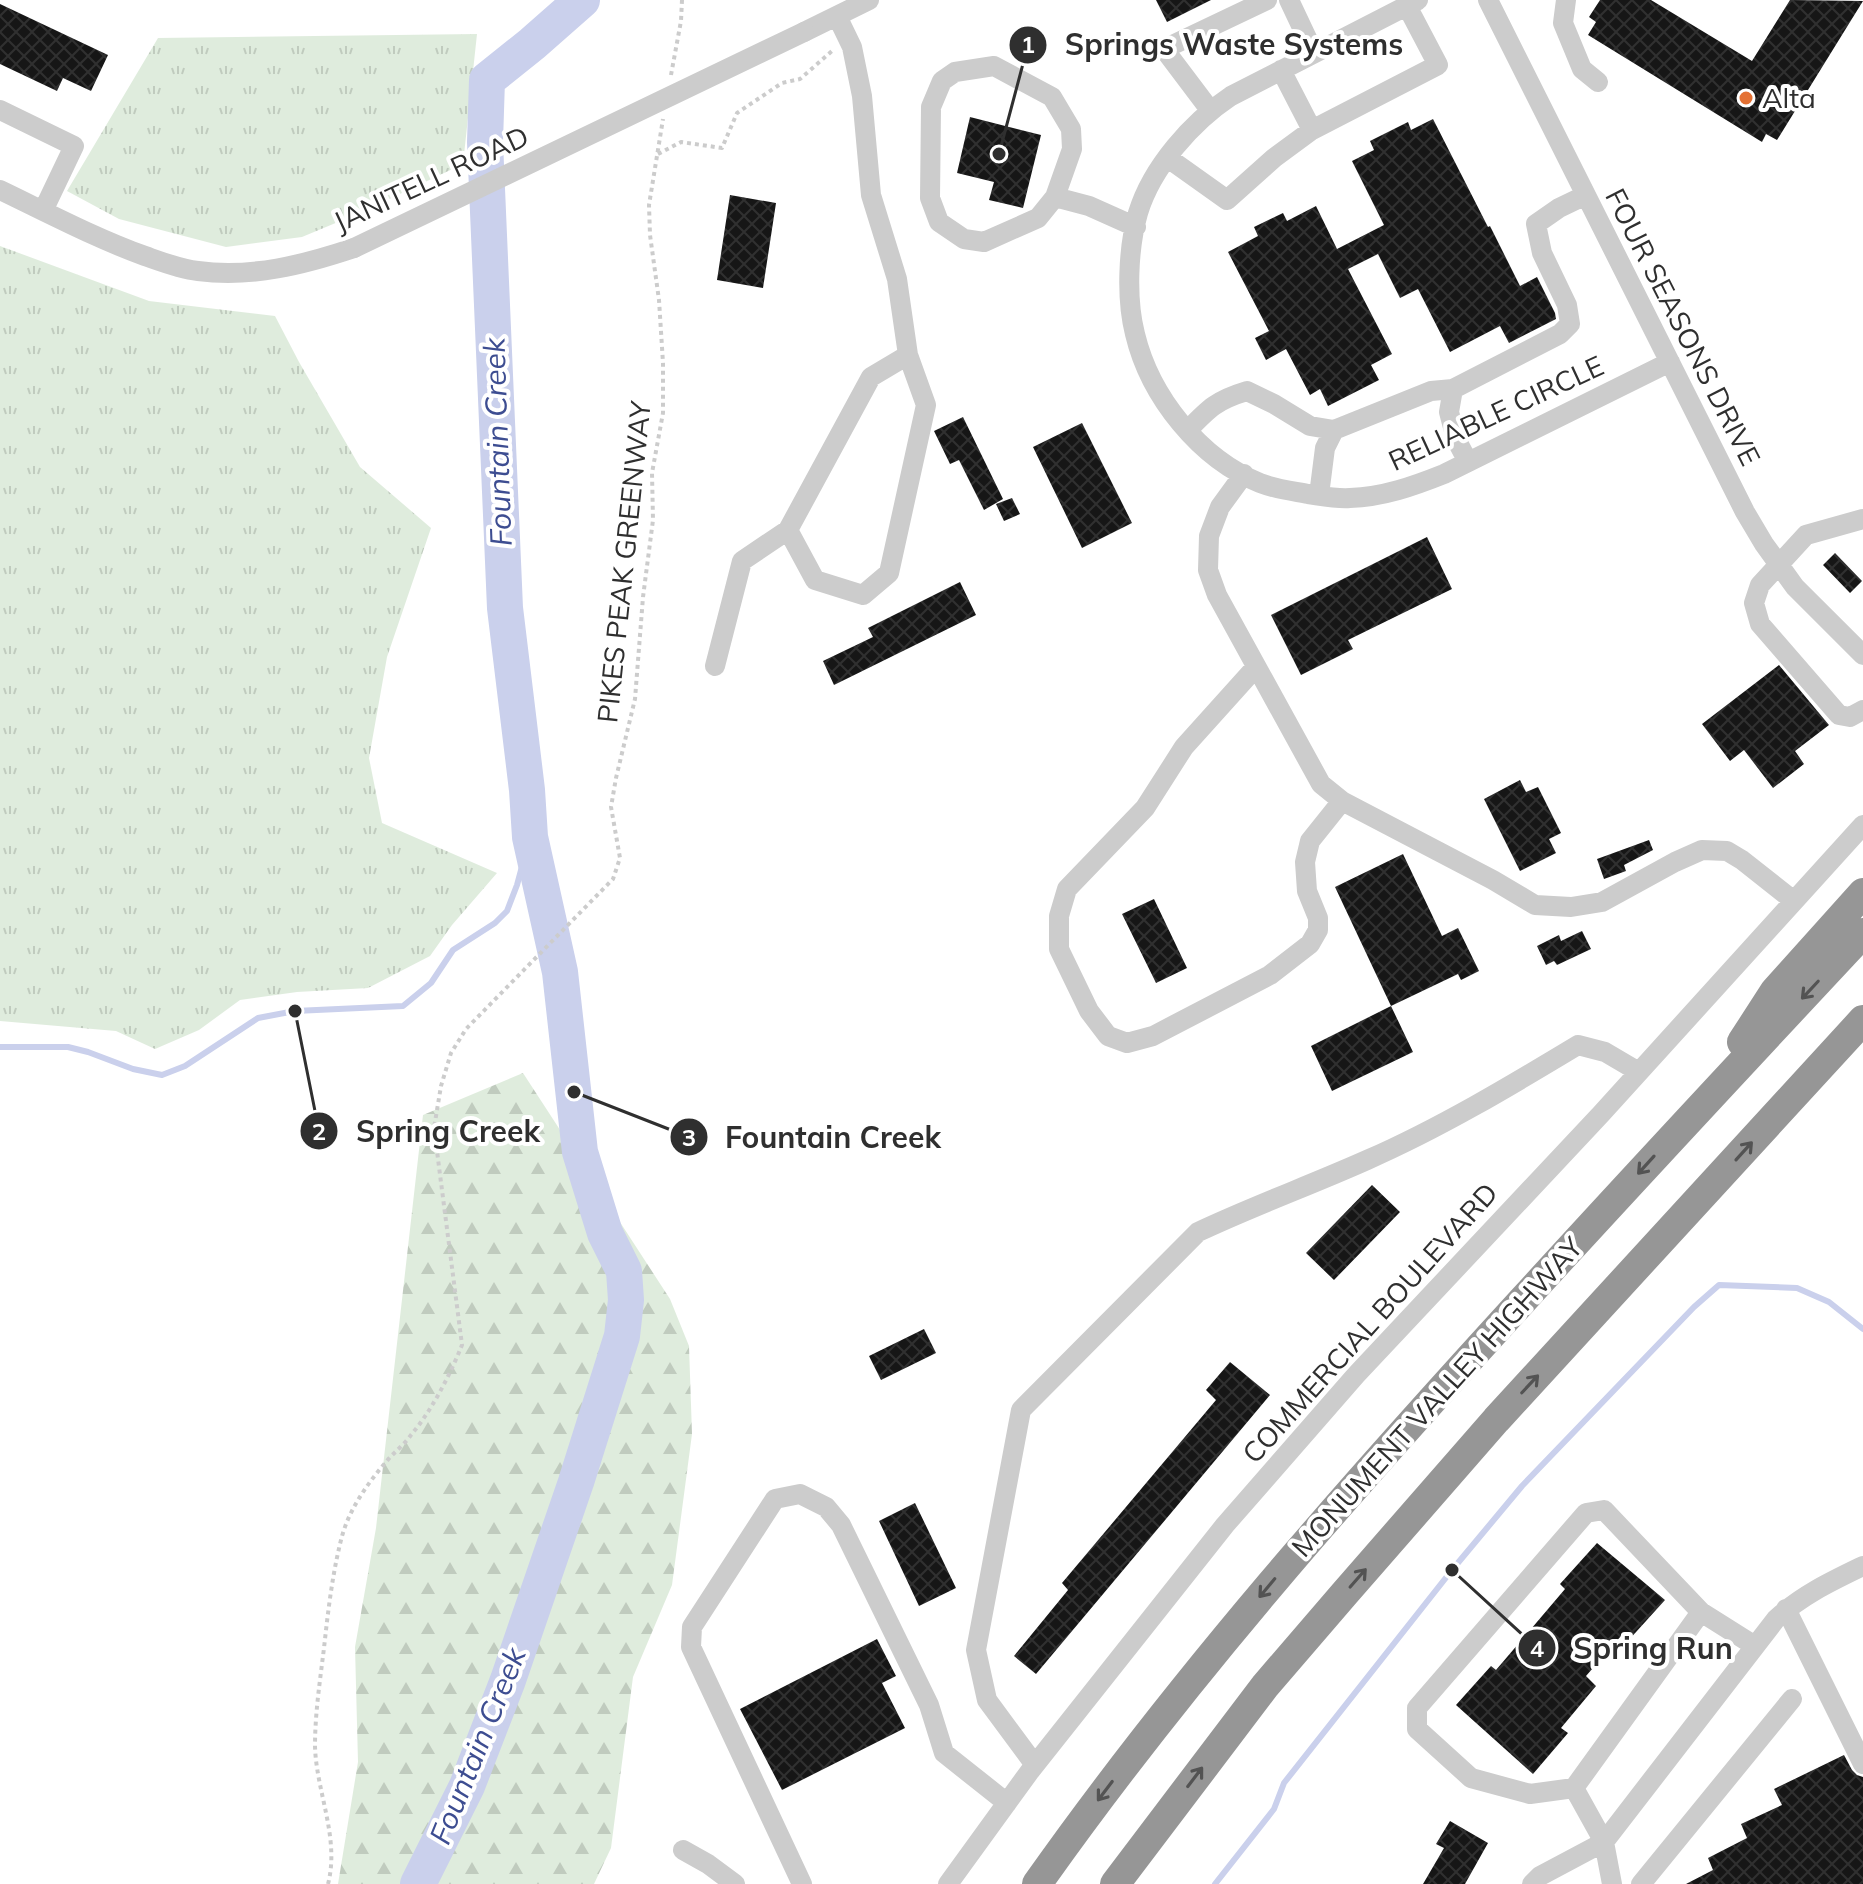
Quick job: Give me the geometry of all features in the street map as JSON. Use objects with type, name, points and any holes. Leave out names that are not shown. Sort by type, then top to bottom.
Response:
[{"type":"highway","points":[[1699,1108],[1775,991],[1863,893]]},
{"type":"highway","name":"MONUMENT VALLEY HIGHWAY","points":[[1037,1884],[1181,1691],[1379,1457],[1863,933]]},
{"type":"highway","points":[[1115,1884],[1258,1695],[1345,1593],[1496,1420],[1863,1020]]},
{"type":"street","name":"JANITELL ROAD","points":[[0,190],[127,250],[197,271],[260,272],[315,261],[354,248],[869,0]]},
{"type":"street","points":[[1210,110],[1164,49],[1267,0]]},
{"type":"street","points":[[1289,0],[1314,53]]},
{"type":"street","name":"FOUR SEASONS DRIVE","points":[[1488,0],[1745,512],[1795,587],[1863,655]]},
{"type":"street","points":[[1566,0],[1563,23],[1582,69],[1598,82]]},
{"type":"street","points":[[1168,158],[1227,200],[1274,158],[1312,130],[1438,65],[1412,3]]},
{"type":"street","name":"RELIABLE CIRCLE","points":[[1412,3],[1231,96],[1189,130],[1168,158],[1150,186],[1138,214],[1129,279],[1135,335],[1154,383],[1188,430],[1216,458],[1261,483],[1288,491],[1348,498],[1375,496],[1419,484],[1670,362]]},
{"type":"street","points":[[788,530],[815,580],[863,595],[889,573],[926,405],[908,355],[897,279],[871,195],[862,96],[852,47],[837,16]]},
{"type":"street","points":[[994,66],[1052,97],[1071,129],[1072,149],[1055,197],[1038,218],[984,242],[964,239],[939,222],[930,198],[931,107],[942,81],[955,72],[994,66]]},
{"type":"street","points":[[1281,70],[1312,130]]},
{"type":"street","points":[[0,110],[74,146],[43,211]]},
{"type":"street","points":[[1188,430],[1223,398],[1247,391],[1310,426],[1334,430],[1431,391],[1453,389],[1560,334],[1570,324],[1567,305],[1542,253],[1536,224],[1586,195]]},
{"type":"street","points":[[1055,197],[1089,206],[1136,227]]},
{"type":"street","points":[[715,666],[742,561],[788,530],[871,377],[908,355]]},
{"type":"street","points":[[1453,389],[1449,412],[1456,439],[1468,462]]},
{"type":"street","points":[[1319,495],[1325,448],[1334,430]]},
{"type":"street","points":[[1244,474],[1220,507],[1209,536],[1208,570],[1217,595],[1321,784],[1342,801],[1535,905],[1571,907],[1602,902],[1702,850],[1727,851],[1794,901]]},
{"type":"street","points":[[1863,519],[1806,535],[1760,585],[1754,603],[1760,624],[1839,715],[1850,717],[1863,710]]},
{"type":"street","points":[[1256,667],[1184,747],[1145,808],[1067,889],[1059,916],[1059,949],[1089,1011],[1108,1036],[1127,1043],[1153,1036],[1270,975],[1310,944],[1318,930],[1318,918],[1307,891],[1305,862],[1310,841],[1342,801]]},
{"type":"street","name":"COMMERCIAL BOULEVARD","points":[[948,1884],[1035,1765],[1225,1525],[1356,1375],[1639,1072],[1863,825]]},
{"type":"street","points":[[1035,1765],[987,1700],[976,1650],[1021,1410],[1198,1232],[1369,1160],[1497,1095],[1578,1045],[1605,1052],[1639,1072]]},
{"type":"street","points":[[802,1884],[691,1647],[692,1627],[775,1499],[800,1494],[826,1507],[841,1525],[929,1705],[944,1753],[1007,1803]]},
{"type":"street","points":[[1701,1612],[1574,1788],[1530,1794],[1471,1778],[1417,1729],[1417,1708],[1586,1513],[1604,1510],[1701,1612],[1755,1646]]},
{"type":"street","points":[[1532,1884],[1540,1876],[1604,1842],[1786,1609],[1816,1589],[1863,1566]]},
{"type":"street","points":[[1786,1609],[1863,1764]]},
{"type":"street","points":[[1641,1884],[1792,1699]]},
{"type":"street","points":[[1574,1788],[1604,1842],[1612,1884]]},
{"type":"street","points":[[683,1850],[735,1884]]},
{"type":"path","points":[[670,81],[682,0]]},
{"type":"path","points":[[658,154],[681,142],[722,148],[737,113],[782,83],[800,79],[847,36]]},
{"type":"path","name":"PIKES PEAK GREENWAY","points":[[328,1884],[332,1850],[315,1749],[317,1705],[342,1536],[350,1515],[387,1461],[412,1435],[455,1365],[462,1345],[434,1128],[441,1086],[451,1053],[466,1029],[613,879],[620,858],[611,807],[635,699],[653,520],[652,473],[663,413],[659,300],[649,205],[665,110]]},
{"type":"green space","points":[[477,34],[463,164],[302,237],[226,247],[119,219],[67,191],[158,38]]},
{"type":"green space","points":[[0,246],[149,301],[275,316],[360,467],[431,528],[387,657],[369,758],[382,823],[497,873],[430,956],[368,988],[297,992],[240,1000],[199,1030],[155,1049],[116,1031],[0,1021]]},
{"type":"green space","points":[[523,1073],[670,1299],[689,1346],[692,1434],[672,1585],[633,1677],[611,1848],[594,1884],[338,1884],[358,1762],[355,1647],[376,1528],[423,1115]]},
{"type":"building","points":[[1156,0],[1211,0],[1167,22]]},
{"type":"building","name":"Alta","points":[[1600,0],[1651,0],[1752,61],[1790,0],[1863,1],[1777,140],[1766,134],[1762,142],[1588,35],[1596,22],[1589,17]]},
{"type":"building","points":[[0,4],[108,55],[91,91],[63,78],[57,91],[0,64]]},
{"type":"building","points":[[970,117],[1041,135],[1023,208],[989,200],[994,182],[957,173]]},
{"type":"building","points":[[1433,119],[1520,286],[1537,277],[1556,319],[1509,343],[1500,326],[1450,352],[1418,289],[1400,298],[1378,254],[1348,269],[1392,354],[1371,365],[1379,380],[1328,406],[1320,389],[1310,395],[1286,349],[1266,360],[1255,338],[1269,331],[1228,252],[1258,236],[1254,227],[1283,213],[1287,221],[1316,206],[1337,249],[1384,225],[1352,161],[1374,150],[1370,141],[1408,122],[1411,130]]},
{"type":"building","points":[[730,195],[776,203],[763,288],[717,280]]},
{"type":"building","points":[[963,417],[1003,499],[984,510],[959,460],[950,464],[934,431]]},
{"type":"building","points":[[1082,423],[1132,523],[1082,548],[1033,447]]},
{"type":"building","points":[[1012,498],[1020,514],[1004,521],[996,504]]},
{"type":"building","points":[[1427,537],[1452,589],[1348,640],[1353,649],[1301,675],[1271,615]]},
{"type":"building","points":[[1835,553],[1862,581],[1850,593],[1823,565]]},
{"type":"building","points":[[960,582],[976,615],[834,685],[823,661],[873,637],[868,628]]},
{"type":"building","points":[[1779,665],[1829,725],[1795,751],[1804,764],[1773,788],[1744,750],[1730,761],[1702,724]]},
{"type":"building","points":[[1520,780],[1526,792],[1538,787],[1561,833],[1549,839],[1556,853],[1520,871],[1484,799]]},
{"type":"building","points":[[1649,840],[1653,850],[1624,865],[1626,871],[1604,879],[1597,859]]},
{"type":"building","points":[[1403,854],[1442,936],[1458,928],[1479,971],[1461,980],[1458,974],[1391,1006],[1335,887]]},
{"type":"building","points":[[1154,899],[1187,968],[1156,983],[1122,914]]},
{"type":"building","points":[[1582,931],[1591,949],[1557,965],[1554,961],[1546,965],[1537,946],[1559,935],[1561,941]]},
{"type":"building","points":[[1391,1006],[1413,1052],[1332,1091],[1311,1046]]},
{"type":"building","points":[[1372,1185],[1400,1212],[1334,1280],[1306,1253]]},
{"type":"building","points":[[924,1329],[936,1353],[881,1380],[869,1356]]},
{"type":"building","points":[[1230,1362],[1270,1395],[1036,1674],[1014,1656],[1068,1590],[1062,1583],[1216,1400],[1206,1390]]},
{"type":"building","points":[[915,1503],[956,1588],[919,1606],[879,1521]]},
{"type":"building","points":[[1597,1543],[1665,1600],[1627,1642],[1621,1636],[1586,1676],[1596,1686],[1561,1728],[1568,1733],[1533,1774],[1456,1705],[1491,1666],[1496,1670],[1565,1589],[1560,1584]]},
{"type":"building","points":[[877,1639],[896,1676],[882,1683],[905,1728],[782,1790],[740,1709]]},
{"type":"building","points":[[1844,1755],[1852,1770],[1863,1777],[1863,1884],[1686,1884],[1713,1870],[1708,1858],[1747,1838],[1741,1824],[1782,1805],[1774,1789]]},
{"type":"building","points":[[1450,1821],[1488,1843],[1465,1884],[1423,1884],[1444,1848],[1436,1844]]},
{"type":"waterway","name":"Fountain Creek","points":[[418,1884],[467,1786],[508,1680],[622,1336],[626,1300],[624,1271],[605,1233],[580,1152],[560,972],[530,837],[505,608],[485,142],[487,80],[582,0]]},
{"type":"waterway","points":[[0,1047],[68,1047],[133,1069],[162,1075],[185,1066],[258,1018],[295,1011],[403,1006],[431,983],[453,950],[495,923],[507,911],[530,837]]},
{"type":"waterway","points":[[1215,1884],[1274,1809],[1284,1783],[1522,1486],[1694,1307],[1719,1285],[1797,1288],[1829,1302],[1863,1329]]},
{"type":"place","name":"Alta","points":[[1746,98]]},
{"type":"place","name":"Springs Waste Systems","points":[[999,154]]},
{"type":"place","name":"Spring Creek","points":[[295,1011]]},
{"type":"place","name":"Fountain Creek","points":[[574,1092]]},
{"type":"place","name":"Spring Run","points":[[1452,1570]]}]
